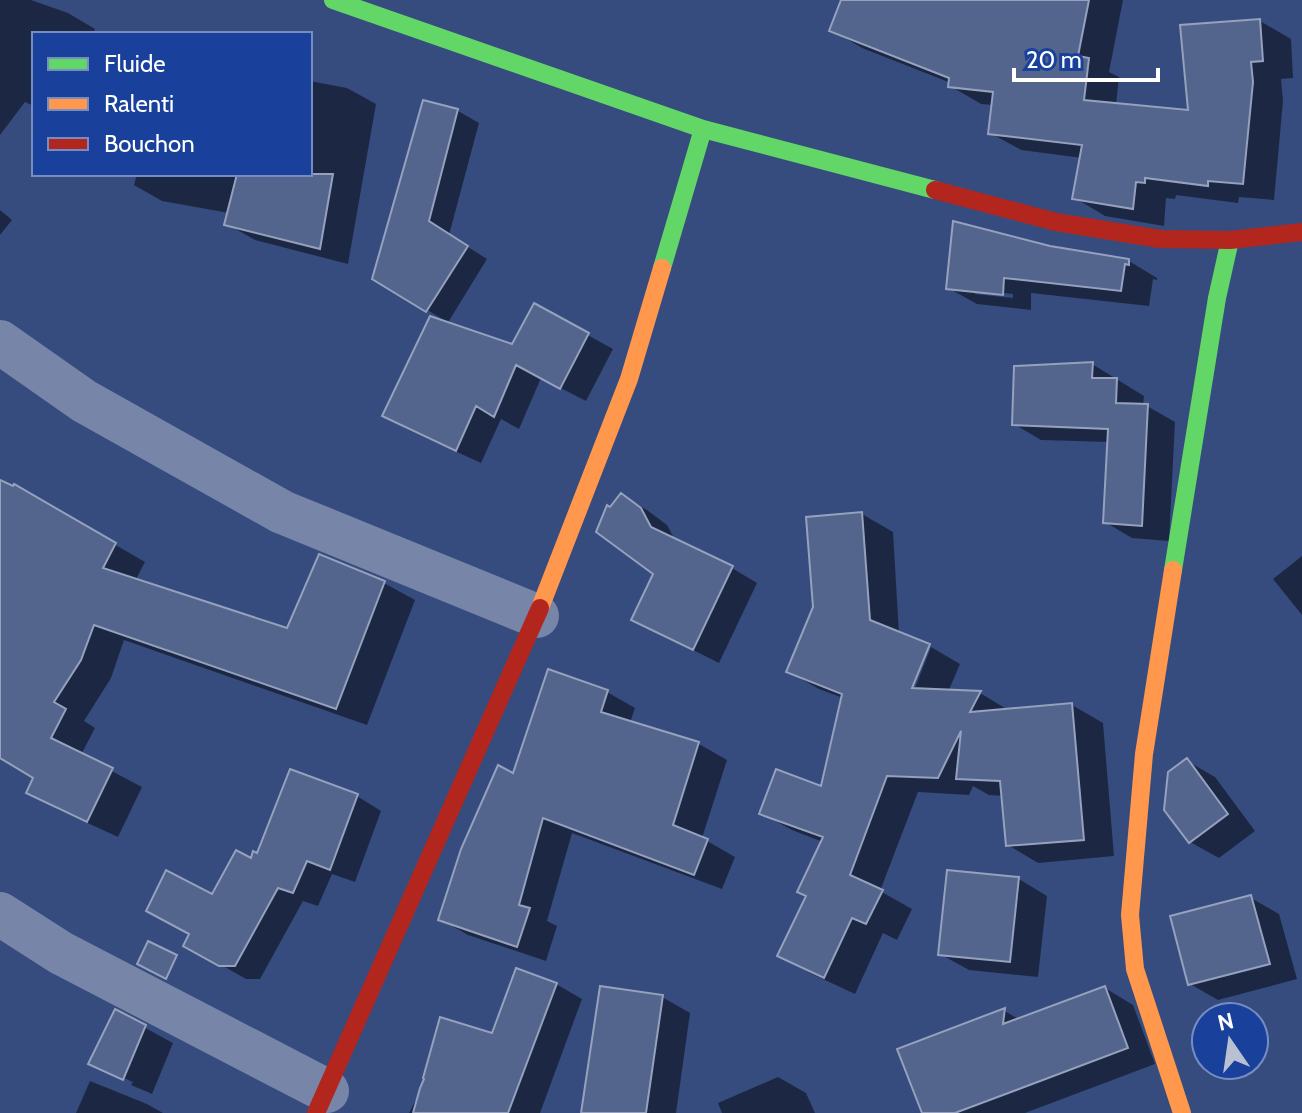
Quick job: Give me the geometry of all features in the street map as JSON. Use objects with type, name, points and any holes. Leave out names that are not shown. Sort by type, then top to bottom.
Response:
[{"type":"street","points":[[333,0],[703,129],[1056,222],[1160,239],[1230,240],[1302,232]]},
{"type":"street","points":[[0,914],[61,953],[321,1102],[537,616],[629,379],[703,129]]},
{"type":"street","points":[[1182,1113],[1135,969],[1130,915],[1144,754],[1217,298],[1230,240]]},
{"type":"street","points":[[0,342],[84,401],[282,512],[537,616]]},
{"type":"building","points":[[841,0],[1089,0],[1078,56],[1089,58],[1084,100],[1188,110],[1180,25],[1260,19],[1263,61],[1251,62],[1253,82],[1243,184],[1208,181],[1208,186],[1145,178],[1145,183],[1136,182],[1133,209],[1072,199],[1082,145],[988,134],[993,92],[948,87],[949,78],[829,31]]},
{"type":"building","points":[[423,100],[458,109],[429,221],[468,246],[426,312],[372,279]]},
{"type":"building","points":[[333,174],[320,249],[224,225],[236,176]]},
{"type":"building","points":[[953,221],[1050,246],[1129,259],[1129,265],[1125,264],[1121,291],[1004,278],[1003,295],[946,289]]},
{"type":"building","points":[[534,303],[589,333],[560,389],[516,365],[494,417],[476,406],[456,451],[382,416],[430,316],[512,344]]},
{"type":"building","points":[[1093,362],[1092,378],[1117,378],[1116,403],[1148,404],[1142,526],[1103,523],[1108,429],[1012,425],[1014,366]]},
{"type":"building","points":[[0,480],[14,484],[116,543],[103,568],[287,628],[319,554],[385,581],[336,709],[94,625],[81,660],[54,702],[66,709],[51,738],[113,768],[87,822],[26,793],[33,778],[0,758]]},
{"type":"building","points":[[621,493],[641,508],[651,527],[733,566],[693,650],[631,620],[653,574],[596,532],[607,505],[610,507]]},
{"type":"building","points":[[862,512],[870,620],[930,644],[912,688],[981,691],[970,712],[1072,703],[1084,840],[1006,846],[1000,781],[956,779],[961,731],[938,778],[887,776],[850,875],[883,890],[866,924],[852,918],[824,978],[777,956],[806,896],[797,892],[823,837],[759,814],[776,769],[821,786],[842,694],[786,672],[813,607],[806,517]]},
{"type":"building","points":[[548,669],[608,690],[601,712],[699,742],[673,825],[708,839],[694,875],[543,818],[519,905],[530,908],[517,947],[438,920],[461,849],[498,765],[513,773]]},
{"type":"building","points":[[1187,758],[1228,814],[1189,843],[1164,810],[1168,772]]},
{"type":"building","points":[[290,769],[358,794],[330,870],[307,861],[293,893],[278,888],[235,966],[219,966],[183,946],[189,934],[146,911],[166,870],[212,894],[236,850],[251,858],[253,851],[257,853]]},
{"type":"building","points":[[947,870],[1019,877],[1010,962],[938,955]]},
{"type":"building","points":[[1251,895],[1270,964],[1188,985],[1170,916]]},
{"type":"building","points":[[148,941],[177,955],[166,979],[137,964]]},
{"type":"building","points":[[516,968],[557,983],[508,1113],[413,1113],[440,1017],[492,1033]]},
{"type":"building","points":[[600,986],[663,995],[646,1113],[581,1113]]},
{"type":"building","points":[[1105,986],[1128,1048],[955,1113],[922,1113],[897,1049],[1005,1008],[1003,1024]]},
{"type":"building","points":[[115,1009],[146,1025],[123,1080],[88,1064]]},
{"type":"traffic: fast","points":[[333,0],[703,129],[935,190]]},
{"type":"traffic: fast","points":[[662,268],[703,129]]},
{"type":"traffic: fast","points":[[1173,570],[1217,298],[1230,240]]},
{"type":"traffic: slow","points":[[540,608],[629,379],[662,268]]},
{"type":"traffic: slow","points":[[1173,570],[1144,754],[1130,915],[1135,969],[1182,1113]]},
{"type":"traffic: jam","points":[[935,190],[1056,222],[1160,239],[1230,240],[1302,232]]},
{"type":"traffic: jam","points":[[316,1113],[540,608]]}]
